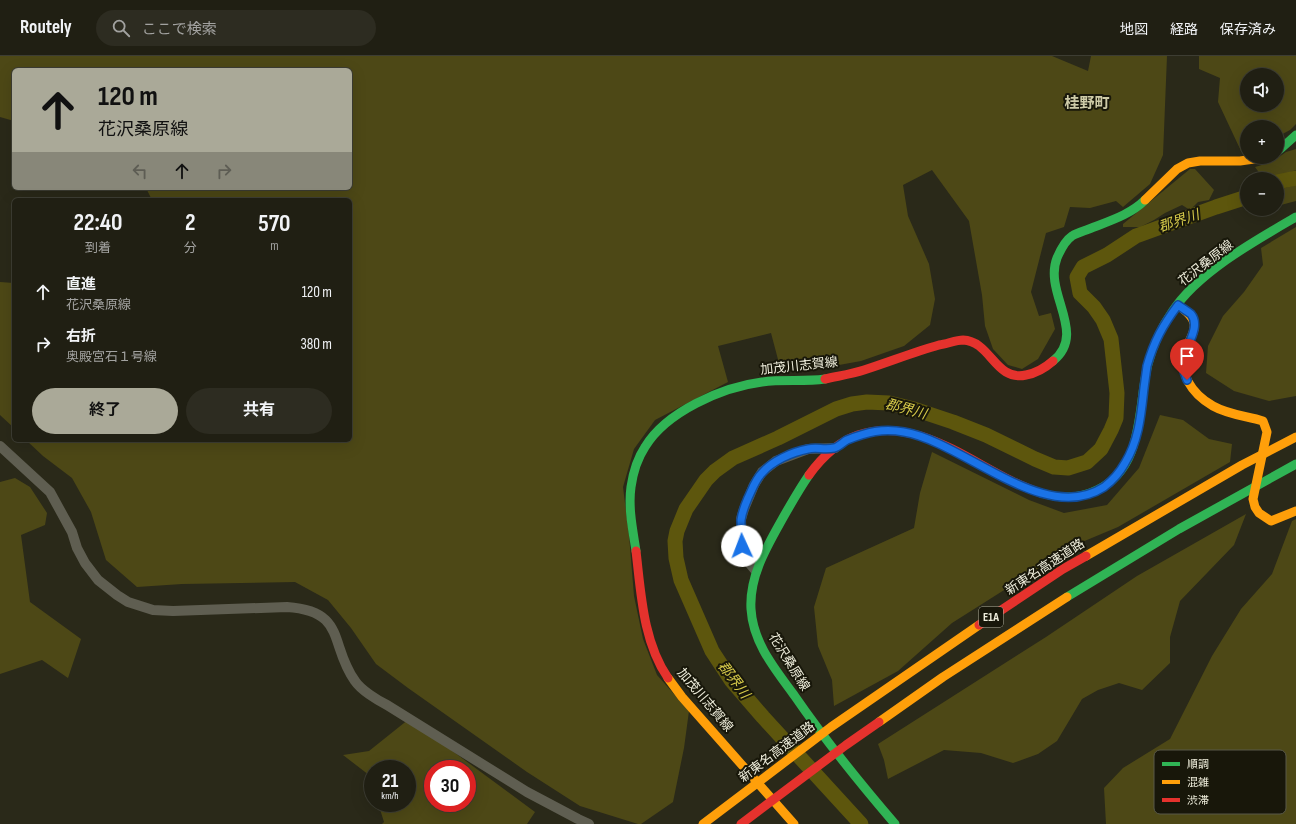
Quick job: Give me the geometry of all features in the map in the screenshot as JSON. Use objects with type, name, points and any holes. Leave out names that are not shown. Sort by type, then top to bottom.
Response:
[{"type":"main road","points":[[1284,146],[1296,135]]},
{"type":"main road","name":"加茂川志賀線","points":[[794,824],[682,697],[657,659],[645,619],[642,603],[630,489],[636,466],[649,440],[661,426],[674,416],[708,398],[728,391],[755,383],[822,379],[860,371],[930,347],[950,342],[963,340],[978,345],[1000,368],[1012,377],[1022,377],[1045,368],[1059,356],[1065,344],[1066,328],[1064,314],[1054,279],[1054,268],[1059,254],[1066,242],[1072,236],[1118,218],[1136,209],[1177,169],[1188,163],[1200,161],[1240,161]]},
{"type":"main road","name":"花沢桑原線","points":[[895,824],[866,791],[816,728],[763,650],[751,613],[751,600],[756,571],[766,548],[803,482],[821,460],[845,441],[868,432],[882,430],[905,432],[928,439],[956,452],[1008,480],[1038,492],[1057,497],[1090,495],[1105,486],[1120,472],[1130,455],[1136,442],[1140,423],[1147,367],[1154,344],[1164,324],[1183,298],[1200,282],[1238,253],[1296,217]]},
{"type":"main road","points":[[1178,305],[1192,315],[1195,323],[1194,331],[1184,353],[1182,362],[1187,380],[1204,400],[1214,407],[1263,422],[1267,432],[1253,499],[1255,508],[1262,516],[1271,521],[1296,511]]},
{"type":"main road","name":"新東名高速道路","points":[[703,824],[831,727],[930,658],[1064,569],[1242,465],[1296,437]]},
{"type":"main road","name":"E1A","points":[[741,824],[846,745],[943,676],[1083,587],[1179,529],[1296,464]]},
{"type":"street","points":[[0,446],[50,492],[72,532],[77,548],[85,563],[98,580],[117,595],[128,602],[153,610],[173,611],[287,607],[304,608],[320,615],[332,627],[348,670],[356,683],[377,700],[527,792],[589,824]]},
{"type":"street","points":[[756,571],[745,558],[742,546],[741,519],[754,485],[762,472],[776,461],[808,449],[835,448]]},
{"type":"shaded area","points":[[0,56],[1052,56],[1088,71],[1091,56],[1167,56],[1163,155],[1150,184],[1123,207],[1116,201],[1090,208],[1070,207],[1064,227],[1046,233],[1031,292],[1039,316],[1051,313],[1055,329],[1038,359],[1022,369],[1008,365],[993,349],[985,326],[982,295],[969,221],[932,170],[903,185],[908,216],[929,264],[935,299],[930,325],[904,346],[861,361],[817,369],[780,367],[771,333],[718,346],[728,382],[655,420],[634,449],[623,487],[634,596],[643,639],[657,675],[689,711],[684,748],[673,802],[641,824],[580,806],[527,772],[376,664],[351,628],[328,600],[295,582],[182,584],[137,587],[106,560],[91,512],[72,478],[43,456],[28,442],[352,442],[352,198],[151,198],[147,190],[352,190],[352,68],[12,68],[12,120],[0,117]]},
{"type":"shaded area","points":[[1199,56],[1296,56],[1296,124],[1284,133],[1284,120],[1240,120],[1240,149],[1218,102],[1220,78],[1199,69]]},
{"type":"shaded area","points":[[1296,149],[1296,170],[1284,174],[1284,172],[1259,172],[1255,167],[1265,164],[1284,164],[1284,153]]},
{"type":"shaded area","points":[[1190,169],[1195,169],[1214,190],[1209,200],[1198,202],[1190,210],[1182,205],[1140,227],[1123,227],[1123,224]]},
{"type":"shaded area","points":[[1296,185],[1296,201],[1284,204],[1284,188]]},
{"type":"shaded area","points":[[1296,227],[1296,396],[1269,401],[1234,391],[1206,373],[1208,346],[1223,316],[1244,292],[1263,265],[1261,248]]},
{"type":"shaded area","points":[[0,282],[12,283],[12,426],[0,415]]},
{"type":"shaded area","points":[[1160,415],[1183,420],[1209,439],[1232,444],[1230,462],[1118,527],[1075,545],[952,623],[898,671],[834,706],[832,680],[818,646],[814,607],[826,568],[914,528],[920,493],[932,452],[1029,500],[1064,513],[1107,505],[1139,468]]},
{"type":"shaded area","points":[[15,478],[30,487],[47,513],[45,525],[21,535],[30,602],[81,639],[68,678],[42,660],[0,674],[0,482]]},
{"type":"shaded area","points":[[1246,514],[1234,545],[1180,601],[1170,637],[1170,663],[1142,690],[1119,683],[1098,690],[1082,699],[1057,741],[1038,754],[1013,763],[981,753],[944,750],[888,779],[884,760],[878,744],[1046,637],[1137,576]]},
{"type":"shaded area","points":[[1296,519],[1296,824],[1106,824],[1104,788],[1123,768],[1170,739],[1212,656],[1241,609],[1272,574],[1292,521]]},
{"type":"shaded area","points":[[409,719],[465,760],[424,760],[424,812],[476,812],[476,768],[535,812],[527,824],[382,824],[384,822],[381,812],[416,812],[416,760],[364,760],[364,771],[343,755],[369,751]]},
{"type":"waterway","name":"郡界川","points":[[1284,181],[1296,178]]},
{"type":"waterway","name":"郡界川","points":[[861,824],[731,680],[712,651],[681,580],[676,558],[675,541],[677,531],[686,509],[706,480],[715,471],[733,458],[778,438],[836,409],[852,404],[867,402],[889,403],[914,409],[953,422],[986,435],[1054,467],[1068,468],[1087,462],[1101,449],[1111,430],[1116,418],[1117,393],[1111,339],[1103,320],[1094,307],[1080,293],[1077,277],[1083,267],[1107,255],[1136,236],[1240,199]]},
{"type":"traffic: fast","points":[[1284,146],[1296,135]]},
{"type":"traffic: fast","points":[[1053,361],[1063,350],[1066,338],[1066,325],[1055,285],[1054,271],[1061,249],[1072,236],[1126,214],[1145,200]]},
{"type":"traffic: fast","points":[[1041,493],[1063,497],[1083,495],[1097,490],[1113,480],[1124,467],[1131,452],[1140,417],[1148,364],[1152,350],[1164,324],[1172,312],[1196,284],[1228,258],[1296,217]]},
{"type":"traffic: fast","points":[[636,551],[631,519],[631,487],[638,461],[654,434],[681,412],[696,403],[730,389],[770,381],[825,379]]},
{"type":"traffic: fast","points":[[1067,597],[1179,529],[1296,464]]},
{"type":"traffic: fast","points":[[809,475],[784,516],[756,572],[751,596],[753,621],[760,644],[766,655],[830,745],[895,824]]},
{"type":"traffic: slow","points":[[1145,200],[1177,169],[1188,163],[1200,161],[1240,161]]},
{"type":"traffic: slow","points":[[1178,305],[1190,315],[1194,323],[1193,333],[1186,348],[1183,366],[1188,382],[1193,389],[1205,401],[1219,409],[1263,421],[1267,432],[1253,499],[1255,507],[1259,513],[1271,521],[1296,511]]},
{"type":"traffic: slow","points":[[1086,556],[1242,465],[1296,437]]},
{"type":"traffic: slow","points":[[879,722],[943,677],[1067,597]]},
{"type":"traffic: slow","points":[[703,824],[831,727],[979,625]]},
{"type":"traffic: slow","points":[[668,678],[682,697],[794,824]]},
{"type":"traffic: jam","points":[[825,379],[859,371],[939,345],[960,340],[972,342],[980,347],[1007,373],[1016,376],[1034,373],[1053,361]]},
{"type":"traffic: jam","points":[[809,475],[819,462],[837,446],[858,435],[882,430],[906,432],[929,439],[952,449],[1019,484],[1041,493]]},
{"type":"traffic: jam","points":[[636,551],[644,617],[648,633],[653,649],[668,678]]},
{"type":"traffic: jam","points":[[979,625],[1063,569],[1086,556]]},
{"type":"traffic: jam","points":[[741,824],[879,722]]},
{"type":"district","name":"桂野町","points":[[1087,103]]},
{"type":"route","points":[[742,546],[741,519],[754,485],[762,472],[776,461],[795,453],[808,449],[835,448],[845,441],[868,432],[882,430],[905,432],[928,439],[963,455],[1008,480],[1038,492],[1057,497],[1090,495],[1105,486],[1120,472],[1130,455],[1136,442],[1140,423],[1147,367],[1154,344],[1164,324],[1178,305],[1192,315],[1195,323],[1194,331],[1184,353],[1182,362],[1187,380]]}]
